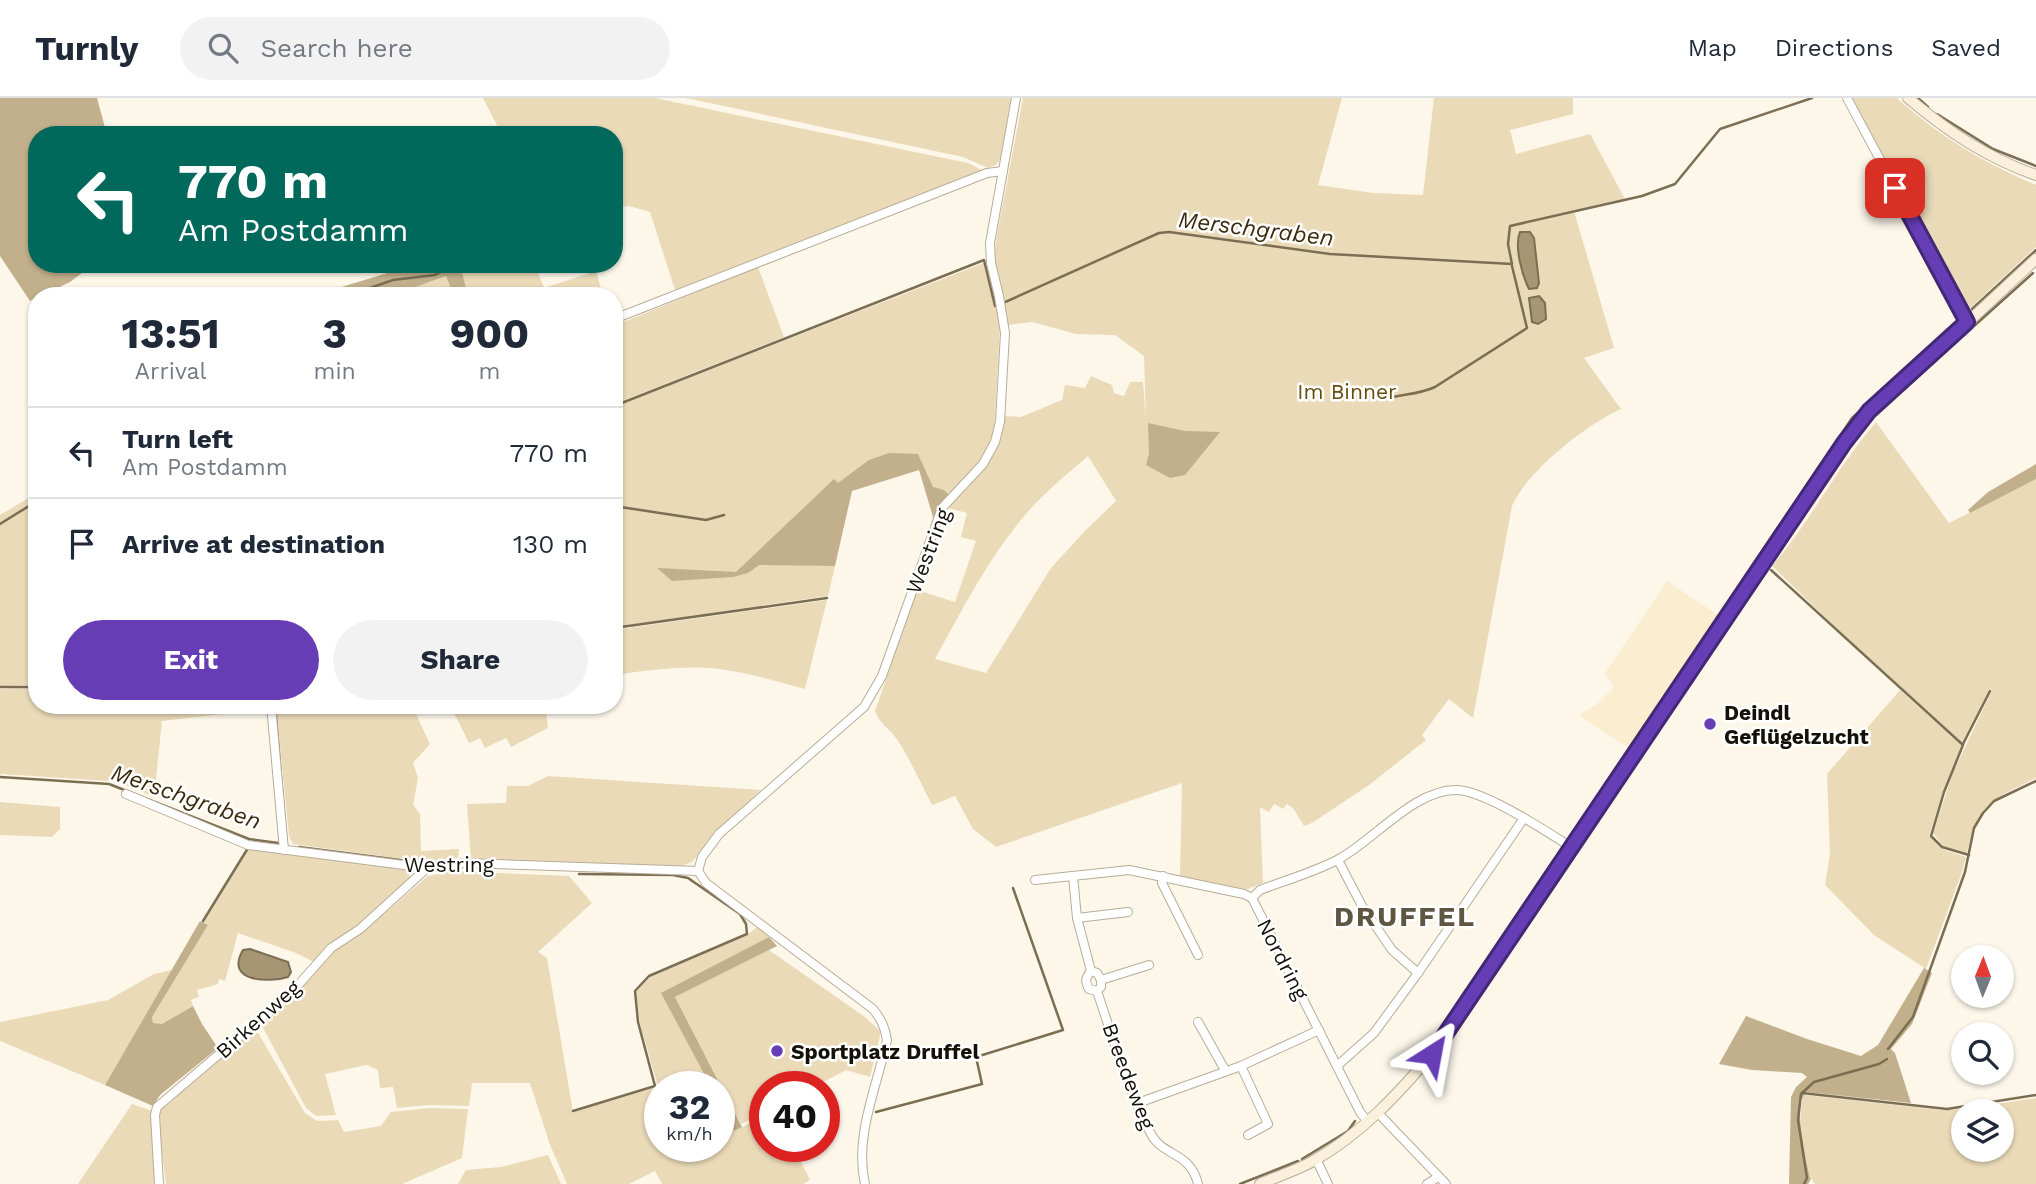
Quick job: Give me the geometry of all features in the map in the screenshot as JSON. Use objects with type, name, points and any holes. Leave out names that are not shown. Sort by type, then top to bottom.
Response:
[{"type":"street","name":"Westring","points":[[126,794],[248,845],[284,850],[427,868],[465,863],[698,871],[702,857],[719,834],[864,708],[882,676],[942,508],[983,464],[995,442],[1000,422],[1005,333],[990,253],[1016,98]]},
{"type":"street","points":[[1847,98],[1967,322]]},
{"type":"street","points":[[1908,98],[1965,142],[2036,175]]},
{"type":"street","points":[[623,316],[987,173],[1003,170]]},
{"type":"street","points":[[1260,1184],[1316,1159],[1368,1122],[1432,1054],[1851,433],[1869,411],[2036,258]]},
{"type":"street","points":[[272,714],[284,850]]},
{"type":"street","name":"Nordring","points":[[1368,1122],[1252,898],[1260,890],[1338,860],[1420,800],[1439,792],[1464,791],[1524,818],[1571,847]]},
{"type":"street","points":[[1337,1066],[1374,1033],[1419,973],[1524,818]]},
{"type":"street","points":[[1338,860],[1362,906],[1391,950],[1419,973]]},
{"type":"street","points":[[410,866],[415,878]]},
{"type":"street","name":"Birkenweg","points":[[159,1184],[155,1115],[157,1107],[292,992],[331,948],[360,929],[427,868]]},
{"type":"street","points":[[1035,880],[1129,870],[1244,894],[1252,898]]},
{"type":"street","points":[[698,871],[706,883],[873,1009],[881,1018],[887,1040],[862,1140],[861,1166],[865,1184]]},
{"type":"street","name":"Breedeweg","points":[[1073,876],[1077,918],[1091,971],[1086,977],[1086,983],[1089,989],[1097,991],[1153,1138],[1188,1163],[1198,1184]]},
{"type":"street","points":[[1163,876],[1162,883],[1198,955]]},
{"type":"street","points":[[1077,918],[1128,912]]},
{"type":"street","points":[[1101,980],[1149,965]]},
{"type":"street","points":[[1091,971],[1101,980],[1101,987],[1097,991]]},
{"type":"street","points":[[1198,1022],[1225,1070]]},
{"type":"street","points":[[1138,1103],[1241,1066],[1319,1030]]},
{"type":"street","points":[[1241,1066],[1268,1124],[1248,1135]]},
{"type":"street","points":[[1378,1113],[1446,1184]]},
{"type":"street","points":[[1316,1159],[1328,1184]]},
{"type":"street","points":[[1427,1184],[1438,1177]]},
{"type":"shaded area","points":[[0,98],[97,98],[105,126],[28,126],[28,273],[82,273],[59,287],[28,287],[28,298],[0,256]]},
{"type":"shaded area","points":[[1520,232],[1530,232],[1534,238],[1539,283],[1537,288],[1529,289],[1524,276],[1518,252]]},
{"type":"shaded area","points":[[387,273],[462,273],[466,287],[450,287],[446,276],[416,287],[342,287]]},
{"type":"shaded area","points":[[1539,296],[1545,303],[1546,319],[1538,324],[1532,322],[1529,298]]},
{"type":"shaded area","points":[[1148,423],[1185,431],[1220,432],[1185,475],[1170,478],[1146,465],[1149,454]]},
{"type":"shaded area","points":[[889,453],[918,454],[933,487],[944,490],[949,495],[933,517],[919,470],[852,491],[835,566],[759,565],[748,573],[733,577],[672,581],[657,568],[736,572],[834,479],[838,483],[869,460]]},
{"type":"shaded area","points":[[2036,464],[2036,479],[1970,513],[1968,510],[1988,492]]},
{"type":"shaded area","points":[[1667,581],[1718,615],[1628,748],[1579,715],[1598,703],[1614,687],[1605,673]]},
{"type":"shaded area","points":[[200,921],[208,925],[152,1017],[153,1023],[162,1024],[193,1006],[218,1048],[160,1095],[153,1106],[105,1085]]},
{"type":"shaded area","points":[[769,937],[777,946],[675,997],[713,1071],[702,1071],[661,993]]},
{"type":"shaded area","points":[[250,949],[288,962],[291,972],[288,977],[260,980],[244,974],[239,969],[239,961],[243,950]]},
{"type":"shaded area","points":[[1924,968],[1932,973],[1912,1024],[1891,1049],[1895,1053],[1911,1103],[1806,1092],[1801,1101],[1800,1117],[1811,1179],[1808,1184],[1789,1184],[1791,1097],[1796,1087],[1807,1077],[1802,1073],[1752,1070],[1719,1064],[1746,1016],[1861,1056],[1878,1045]]},
{"type":"shaded area","points":[[735,1113],[742,1127],[735,1130]]},
{"type":"green space","points":[[483,98],[655,98],[968,163],[984,171],[675,290],[650,212],[623,207],[623,126],[497,126]]},
{"type":"green space","points":[[686,98],[1011,98],[1002,157],[996,165],[988,168],[963,157]]},
{"type":"green space","name":"Im Binner","points":[[1023,98],[1342,98],[1318,185],[1373,193],[1423,195],[1434,98],[1573,98],[1573,114],[1510,130],[1516,154],[1590,134],[1625,199],[1574,211],[1614,348],[1584,358],[1621,409],[1559,450],[1531,478],[1512,506],[1473,718],[1449,699],[1422,735],[1426,740],[1369,785],[1312,823],[1304,826],[1293,808],[1287,804],[1283,809],[1274,804],[1269,812],[1260,807],[1263,883],[1245,890],[1180,876],[1182,783],[996,847],[973,829],[955,796],[932,805],[903,749],[875,711],[917,590],[955,602],[976,541],[961,537],[967,513],[948,508],[984,466],[1004,416],[1021,417],[1062,400],[1065,385],[1085,388],[1091,376],[1112,385],[1114,393],[1124,396],[1130,382],[1143,382],[1146,419],[1144,356],[1115,335],[1076,334],[1032,322],[1000,326],[994,433],[986,455],[932,524],[934,498],[916,459],[891,456],[761,564],[835,566],[828,596],[623,626],[623,403],[994,261]],"holes":[[[1088,456],[1116,501],[1051,568],[986,673],[935,659],[1008,536],[1036,503]]]},
{"type":"green space","points":[[1851,98],[1897,98],[1929,125],[1963,148],[2036,185],[2036,247],[1970,308],[1963,305]]},
{"type":"green space","points":[[758,267],[784,337],[623,400],[623,322]]},
{"type":"green space","points":[[462,273],[538,273],[544,287],[466,287]]},
{"type":"green space","points":[[590,273],[597,273],[600,287],[547,287]]},
{"type":"green space","points":[[446,276],[450,287],[416,287]]},
{"type":"green space","points":[[1876,422],[1949,523],[2036,479],[2036,778],[1997,798],[1982,812],[1967,853],[1943,846],[1933,833],[1952,775],[1992,690],[1990,689],[1962,743],[1772,566]]},
{"type":"green space","points":[[28,498],[28,685],[0,686],[0,515]]},
{"type":"green space","points":[[827,600],[805,689],[745,673],[708,668],[672,668],[623,674],[623,629]]},
{"type":"green space","points":[[28,688],[28,714],[222,714],[162,721],[154,797],[108,781],[0,774],[0,689]]},
{"type":"green space","points":[[1900,690],[1962,746],[1929,836],[1942,849],[1966,857],[1926,969],[1874,935],[1825,885],[1830,854],[1827,774]]},
{"type":"green space","points":[[277,714],[416,714],[430,744],[413,763],[418,778],[413,805],[420,814],[421,851],[459,849],[458,858],[433,863],[293,844],[289,836]]},
{"type":"green space","points":[[454,714],[546,714],[548,728],[511,747],[506,738],[485,748],[480,738],[469,743]]},
{"type":"green space","points":[[548,776],[761,790],[716,832],[692,862],[682,866],[471,860],[467,804],[506,803],[507,786],[528,786]]},
{"type":"green space","points":[[0,802],[60,807],[60,829],[52,837],[0,835]]},
{"type":"green space","points":[[249,848],[409,870],[410,879],[358,927],[314,962],[238,933],[225,981],[219,979],[218,984],[197,990],[199,997],[191,1000],[193,1006],[162,1024],[153,1024],[152,1017],[208,925],[203,923]]},
{"type":"green space","points":[[450,871],[569,876],[592,903],[538,952],[547,958],[573,1112],[644,1091],[644,1162],[735,1162],[735,1131],[749,1124],[749,1162],[801,1162],[810,1180],[803,1184],[662,1184],[655,1171],[629,1184],[567,1184],[550,1145],[530,1083],[472,1083],[469,1106],[429,1105],[397,1108],[393,1087],[380,1088],[378,1070],[367,1065],[325,1074],[336,1115],[316,1116],[306,1108],[261,1024],[335,950],[362,933],[428,876]]},
{"type":"green space","points":[[757,927],[769,937],[662,993],[703,1071],[653,1071],[640,1024],[636,992],[650,977],[746,936]]},
{"type":"green space","name":"Sportplatz Druffel","points":[[769,950],[865,1017],[881,1032],[870,1077],[846,1070],[840,1073],[840,1071],[749,1071],[749,1120],[741,1124],[735,1112],[735,1071],[713,1071],[675,997]]},
{"type":"green space","points":[[172,970],[105,1085],[0,1041],[0,1022],[108,1000],[154,974]]},
{"type":"green space","points":[[252,1031],[257,1031],[305,1113],[317,1121],[338,1120],[344,1132],[381,1126],[391,1112],[430,1108],[468,1109],[462,1158],[402,1184],[166,1184],[157,1117],[159,1110]]},
{"type":"green space","points":[[1805,1095],[1951,1110],[1951,1162],[2014,1162],[2014,1101],[2036,1098],[2036,1184],[1815,1184],[1802,1140],[1801,1112]]},
{"type":"green space","points":[[132,1104],[152,1111],[156,1184],[78,1184]]},
{"type":"green space","points":[[548,1155],[561,1184],[458,1184],[466,1170],[501,1167]]},
{"type":"waterway","name":"Merschgraben","points":[[1003,303],[1159,233],[1169,232],[1330,254],[1512,264],[1508,244],[1510,226],[1642,196],[1675,184],[1720,129],[1812,98]]},
{"type":"waterway","points":[[1918,98],[1928,107]]},
{"type":"waterway","points":[[1937,114],[1993,149],[2036,166]]},
{"type":"waterway","points":[[1972,309],[2036,250]]},
{"type":"waterway","name":"Merschgraben","points":[[623,402],[984,260],[995,306],[997,305]]},
{"type":"waterway","points":[[1382,400],[1435,387],[1527,328],[1512,266]]},
{"type":"waterway","points":[[373,287],[393,280],[439,273]]},
{"type":"waterway","points":[[1974,326],[2033,273]]},
{"type":"waterway","points":[[1884,407],[1965,334]]},
{"type":"waterway","points":[[1810,481],[1852,418],[1913,363]]},
{"type":"waterway","points":[[1851,444],[1873,417]]},
{"type":"waterway","points":[[1819,493],[1843,455]]},
{"type":"waterway","points":[[1699,646],[1801,494]]},
{"type":"waterway","points":[[1807,509],[1813,500]]},
{"type":"waterway","points":[[0,524],[28,507]]},
{"type":"waterway","points":[[623,507],[706,520],[724,515]]},
{"type":"waterway","points":[[1785,543],[1799,521]]},
{"type":"waterway","points":[[1771,570],[1963,745],[1944,792],[1931,836],[1942,847],[1969,855]]},
{"type":"waterway","points":[[623,627],[827,598]]},
{"type":"waterway","points":[[1687,663],[1694,654]]},
{"type":"waterway","points":[[1654,714],[1680,675]]},
{"type":"waterway","points":[[0,687],[28,687]]},
{"type":"waterway","points":[[1963,744],[1990,691]]},
{"type":"waterway","name":"Merschgraben","points":[[276,714],[286,837]]},
{"type":"waterway","points":[[1630,749],[1648,723]]},
{"type":"waterway","name":"Merschgraben","points":[[0,777],[109,784],[249,839],[278,843]]},
{"type":"waterway","points":[[1888,1049],[1913,1017],[1965,872],[1974,828],[1994,801],[2036,781]]},
{"type":"waterway","points":[[299,847],[431,864]]},
{"type":"waterway","points":[[203,921],[248,848]]},
{"type":"waterway","points":[[573,1111],[655,1086],[638,1022],[635,991],[649,976],[747,934],[746,924],[740,914],[688,878],[673,875],[579,874]]},
{"type":"waterway","points":[[876,1112],[982,1084],[976,1057],[1063,1030],[1013,888]]},
{"type":"waterway","points":[[1804,1184],[1807,1178],[1798,1120],[1801,1094],[1814,1082],[1879,1064],[1887,1059]]},
{"type":"waterway","points":[[1802,1093],[1947,1109],[2036,1095]]},
{"type":"waterway","points":[[1302,1159],[1348,1131],[1355,1121]]},
{"type":"waterway","points":[[1240,1184],[1298,1161]]},
{"type":"place","name":"Deindl Geflügelzucht","points":[[1710,724]]},
{"type":"place","name":"Sportplatz Druffel","points":[[777,1051]]},
{"type":"district","name":"DRUFFEL","points":[[1405,916]]},
{"type":"route","points":[[1432,1054],[1844,443],[1869,411],[1967,322],[1895,188]]}]
